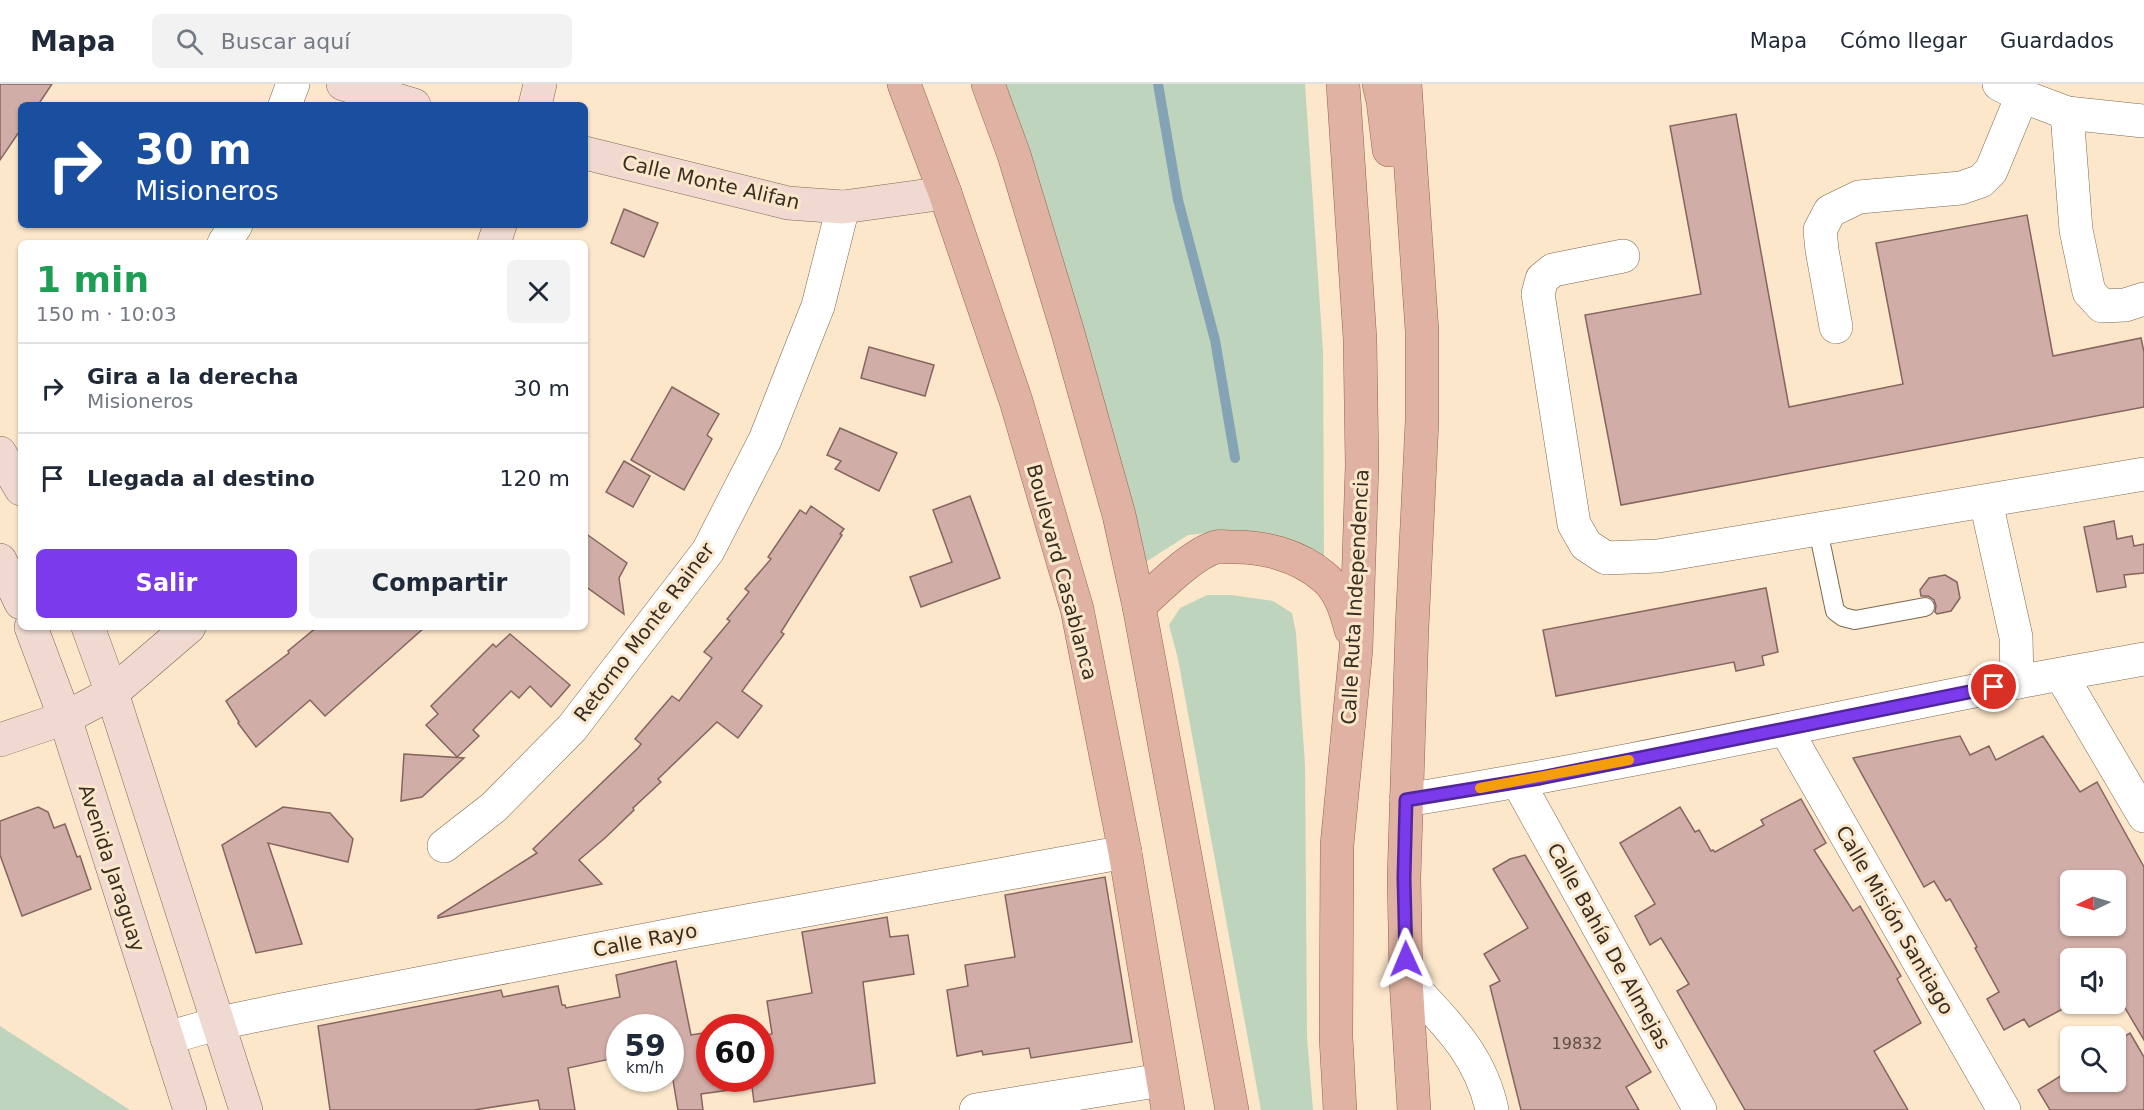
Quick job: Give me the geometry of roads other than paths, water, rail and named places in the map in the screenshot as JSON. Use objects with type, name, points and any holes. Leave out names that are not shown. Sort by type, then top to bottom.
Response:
[{"type":"main road","name":"Boulevard Casablanca","points":[[904,84],[945,193],[1016,401],[1077,609],[1125,852],[1165,1095]]},
{"type":"main road","points":[[988,84],[1014,155],[1068,333],[1119,515],[1139,606],[1232,1110]]},
{"type":"main road","name":"Calle Ruta Independencia","points":[[1340,1110],[1336,1037],[1337,844],[1356,649],[1362,465],[1360,339],[1343,84]]},
{"type":"main road","points":[[1379,84],[1398,225],[1405,442],[1390,651],[1385,765],[1390,793],[1406,800]]},
{"type":"main road","points":[[1405,84],[1422,331],[1422,421],[1412,628],[1404,878],[1406,980],[1414,1110]]},
{"type":"main road","points":[[1139,606],[1185,564],[1216,547],[1268,549],[1298,561],[1326,578],[1344,603],[1356,649]]},
{"type":"main road","points":[[1412,1056],[1431,1110]]},
{"type":"street","points":[[286,102],[292,84]]},
{"type":"street","points":[[343,84],[404,102]]},
{"type":"street","points":[[536,102],[540,84]]},
{"type":"street","points":[[1836,327],[1820,230],[1830,211],[1859,197],[1961,188],[1981,181],[1991,171],[2011,90],[2067,113],[2144,121]]},
{"type":"street","points":[[2067,113],[2076,230],[2089,292],[2102,306],[2125,305],[2144,299]]},
{"type":"street","name":"Calle Monte Alifan","points":[[588,154],[788,203],[843,207],[945,193]]},
{"type":"street","name":"Retorno Monte Rainer","points":[[444,846],[494,807],[572,728],[708,551],[765,440],[818,306],[843,207]]},
{"type":"street","points":[[1623,256],[1552,270],[1542,279],[1538,294],[1574,524],[1586,545],[1606,558],[1658,556],[2144,474]]},
{"type":"street","points":[[1986,502],[2016,638],[2017,682]]},
{"type":"street","points":[[0,560],[18,597]]},
{"type":"street","name":"Avenida Jaraguay","points":[[32,630],[65,718],[190,1110]]},
{"type":"street","points":[[89,630],[112,693],[220,1023],[246,1110]]},
{"type":"street","points":[[0,740],[65,718],[112,693],[186,630]]},
{"type":"street","points":[[1406,800],[1518,782],[2017,682],[2144,659]]},
{"type":"street","points":[[2061,675],[2144,816]]},
{"type":"street","name":"Calle Misión Santiago","points":[[1786,730],[2004,1110]]},
{"type":"street","name":"Calle Bahía De Almejas","points":[[1518,782],[1700,1110]]},
{"type":"street","name":"Calle Rayo","points":[[167,1038],[220,1023],[692,931],[1125,852]]},
{"type":"street","points":[[1406,980],[1462,1040],[1478,1066],[1492,1110]]},
{"type":"street","points":[[976,1110],[1165,1095]]},
{"type":"lane","points":[[1818,530],[1835,611],[1843,617],[1855,620],[1925,607]]},
{"type":"waterway","points":[[1158,84],[1178,200],[1215,340],[1235,458]]}]
